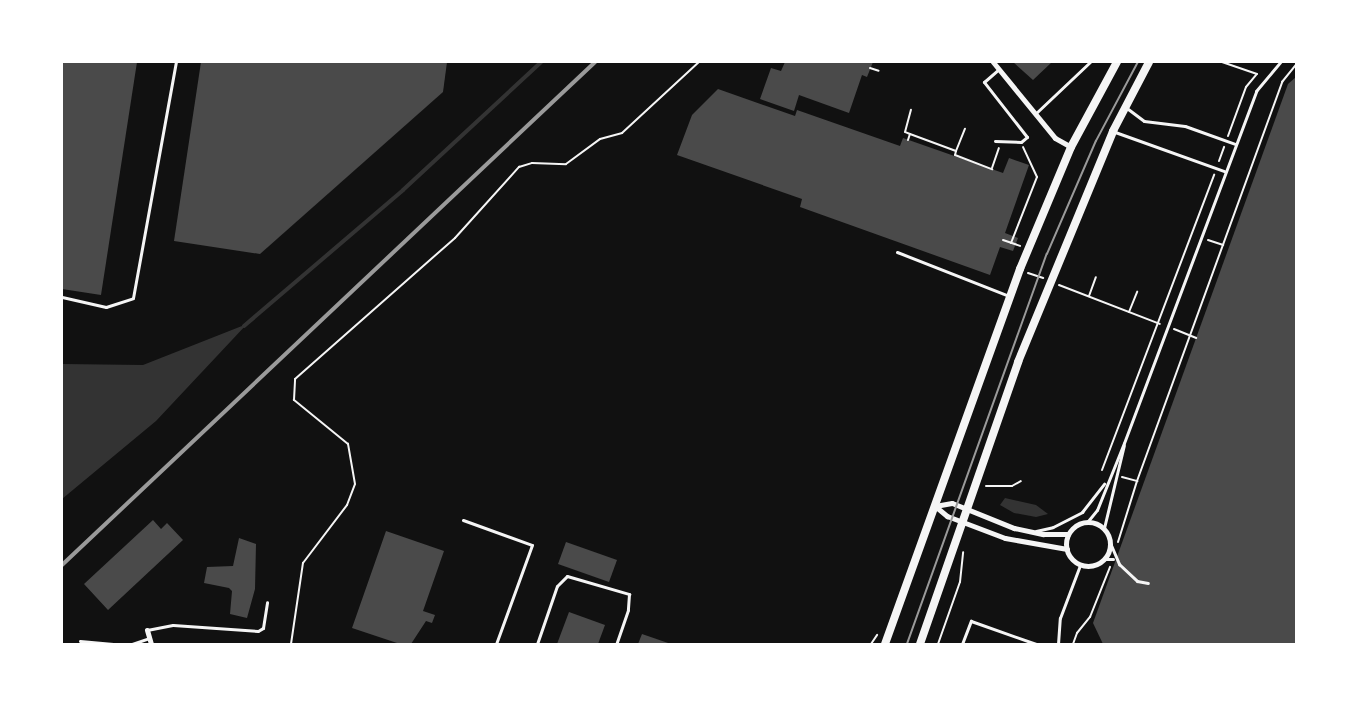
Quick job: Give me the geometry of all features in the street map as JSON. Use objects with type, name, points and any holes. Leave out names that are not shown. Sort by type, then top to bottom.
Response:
[{"type":"main road","points":[[885,645],[1020,269],[1071,147],[1117,62]]},
{"type":"main road","points":[[920,645],[974,487],[1051,282],[1113,131],[1149,62]]},
{"type":"street","points":[[993,62],[1054,138],[1071,147]]},
{"type":"street","points":[[952,503],[1029,532],[1068,534],[1088,521],[1104,528],[1111,545],[1105,559],[1094,566],[1080,565],[1066,549],[1022,543],[947,516],[935,506],[952,503]]},
{"type":"street","points":[[1066,549],[1068,534]]},
{"type":"street","points":[[147,630],[150,641]]},
{"type":"lane","points":[[62,297],[106,307],[134,298],[176,62]]},
{"type":"lane","points":[[1035,114],[1089,62]]},
{"type":"lane","points":[[1088,521],[1097,510],[1105,482],[1124,443],[1235,144],[1264,76],[1280,62]]},
{"type":"lane","points":[[995,141],[1021,142],[1027,137],[984,82],[999,69]]},
{"type":"lane","points":[[1125,105],[1132,115],[1144,121],[1185,126],[1235,144]]},
{"type":"lane","points":[[1113,131],[1225,172]]},
{"type":"lane","points":[[897,252],[1010,297]]},
{"type":"lane","points":[[1104,528],[1109,498],[1124,455],[1124,443]]},
{"type":"lane","points":[[1029,532],[1053,527],[1082,512],[1105,482]]},
{"type":"lane","points":[[463,520],[532,545],[495,645]]},
{"type":"lane","points":[[1111,545],[1113,559],[1137,580],[1148,583]]},
{"type":"lane","points":[[1105,559],[1113,559]]},
{"type":"lane","points":[[1058,645],[1060,618],[1080,565]]},
{"type":"lane","points":[[537,645],[557,586],[567,576],[629,594],[628,610],[616,645]]},
{"type":"lane","points":[[147,630],[173,625],[258,631],[263,628],[267,602]]},
{"type":"lane","points":[[962,645],[971,621],[1036,645]]},
{"type":"lane","points":[[80,641],[116,645]]},
{"type":"lane","points":[[132,645],[150,641]]},
{"type":"path","points":[[291,645],[303,563],[347,505],[356,484],[348,444],[294,400],[292,390],[301,371],[371,314],[455,238],[519,167],[532,163],[566,164],[600,139],[633,126],[699,62]]},
{"type":"path","points":[[1222,62],[1282,82]]},
{"type":"path","points":[[1073,645],[1077,633],[1090,617],[1113,559],[1137,481],[1282,82],[1296,65]]},
{"type":"path","points":[[870,68],[879,71]]},
{"type":"path","points":[[1102,470],[1159,324],[1246,87],[1257,74]]},
{"type":"path","points":[[911,110],[905,132],[957,151]]},
{"type":"path","points":[[965,129],[955,155],[992,168],[1001,143]]},
{"type":"path","points":[[908,140],[910,134]]},
{"type":"path","points":[[1011,243],[1037,177],[1021,142]]},
{"type":"path","points":[[1003,240],[1020,246]]},
{"type":"path","points":[[1020,269],[1196,338]]},
{"type":"path","points":[[1089,296],[1096,277]]},
{"type":"path","points":[[1129,312],[1137,292]]},
{"type":"path","points":[[974,487],[1012,486],[1021,481]]},
{"type":"path","points":[[938,645],[960,582],[963,542]]},
{"type":"shaded area","points":[[247,324],[156,421],[62,499],[62,364],[143,365]]},
{"type":"shaded area","points":[[1005,498],[1036,505],[1048,514],[1036,517],[1014,513],[1000,505]]},
{"type":"building","points":[[62,62],[137,62],[101,295],[62,289]]},
{"type":"building","points":[[201,62],[447,62],[443,92],[260,254],[174,241]]},
{"type":"building","points":[[785,62],[873,62],[867,77],[862,75],[849,113],[799,95],[794,111],[760,99],[771,68],[781,71]]},
{"type":"building","points":[[1013,62],[1052,62],[1033,80]]},
{"type":"building","points":[[1296,77],[1296,644],[1103,644],[1093,623],[1288,84]]},
{"type":"building","points":[[718,89],[795,116],[797,110],[900,146],[903,138],[1003,173],[1009,158],[1029,165],[1005,233],[1018,238],[1013,251],[1000,247],[990,275],[800,207],[802,199],[677,155],[692,115]]},
{"type":"building","points":[[153,520],[161,529],[167,523],[183,540],[108,610],[84,584]]},
{"type":"building","points":[[386,531],[444,551],[423,611],[435,615],[432,623],[426,621],[411,644],[400,644],[352,628]]},
{"type":"building","points":[[239,538],[256,544],[255,589],[247,618],[230,614],[232,591],[229,588],[204,583],[207,567],[233,566]]},
{"type":"building","points":[[566,542],[617,560],[609,582],[558,564]]},
{"type":"building","points":[[569,612],[605,625],[598,644],[557,644]]},
{"type":"building","points":[[642,634],[671,644],[638,644]]},
{"type":"waterway","points":[[244,326],[403,190],[541,62]]},
{"type":"tram line","points":[[907,644],[1047,254],[1096,141],[1138,62]]},
{"type":"railway","points":[[62,565],[595,62]]}]
